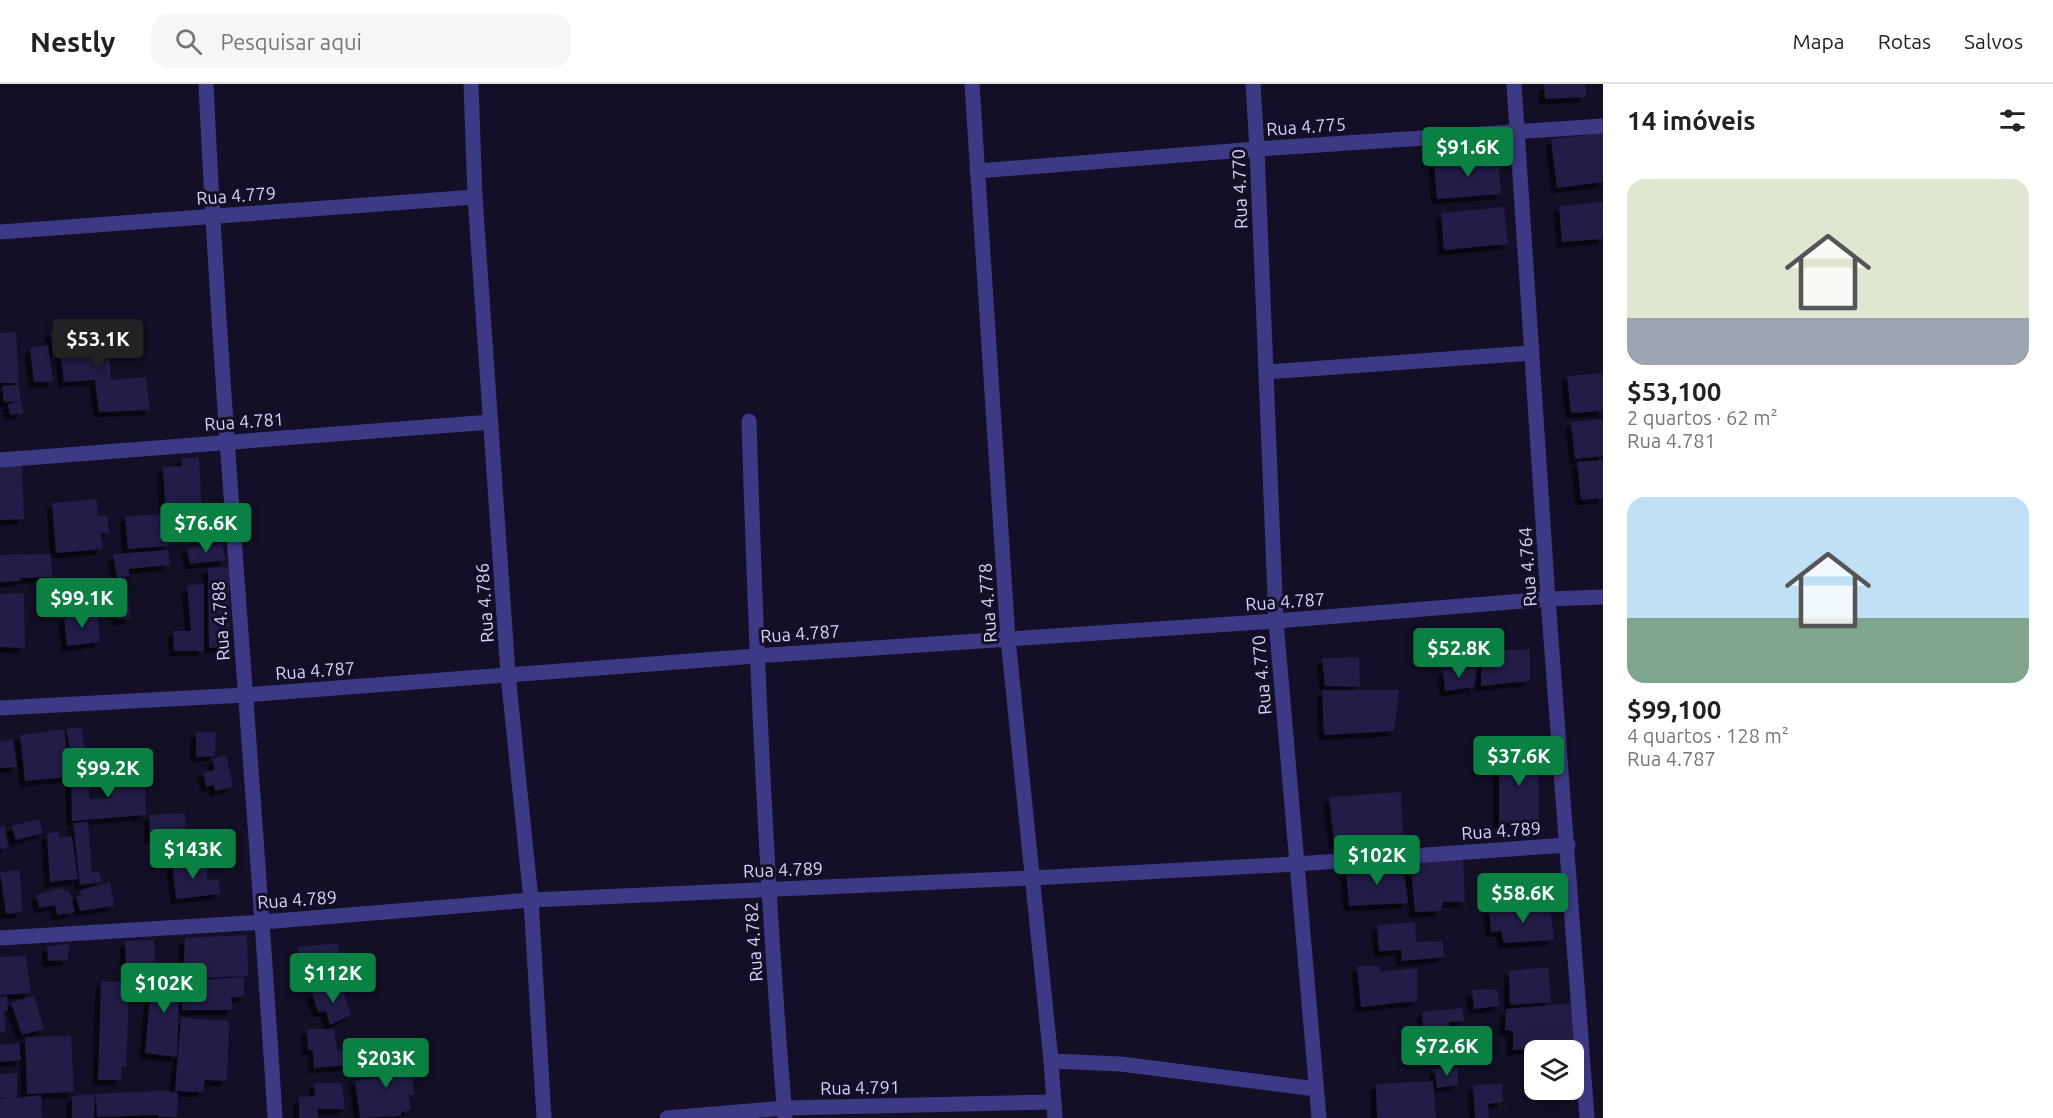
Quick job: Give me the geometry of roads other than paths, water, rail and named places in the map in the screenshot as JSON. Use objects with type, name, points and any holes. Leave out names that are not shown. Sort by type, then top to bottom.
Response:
[{"type":"street","name":"Rua 4.788","points":[[206,84],[227,442],[263,922],[275,1118]]},
{"type":"street","name":"Rua 4.786","points":[[471,84],[475,197],[508,674],[531,900],[543,1118]]},
{"type":"street","name":"Rua 4.778","points":[[972,84],[1008,639],[1052,1060],[1055,1118]]},
{"type":"street","name":"Rua 4.770","points":[[1253,84],[1276,621],[1319,1118]]},
{"type":"street","name":"Rua 4.764","points":[[1514,84],[1515,131],[1548,599],[1587,1118]]},
{"type":"street","name":"Rua 4.775","points":[[976,171],[1257,149],[1603,126]]},
{"type":"street","name":"Rua 4.779","points":[[0,231],[475,197]]},
{"type":"street","points":[[1266,372],[1531,353]]},
{"type":"street","name":"Rua 4.782","points":[[749,421],[756,656],[785,1113]]},
{"type":"street","name":"Rua 4.781","points":[[0,460],[491,422]]},
{"type":"street","name":"Rua 4.787","points":[[0,708],[245,695],[756,656],[1276,621],[1548,599],[1603,597]]},
{"type":"street","name":"Rua 4.789","points":[[0,938],[263,922],[531,900],[1296,864],[1568,845]]},
{"type":"street","points":[[1052,1060],[1121,1064],[1316,1089]]},
{"type":"street","name":"Rua 4.791","points":[[667,1118],[1054,1102]]}]
